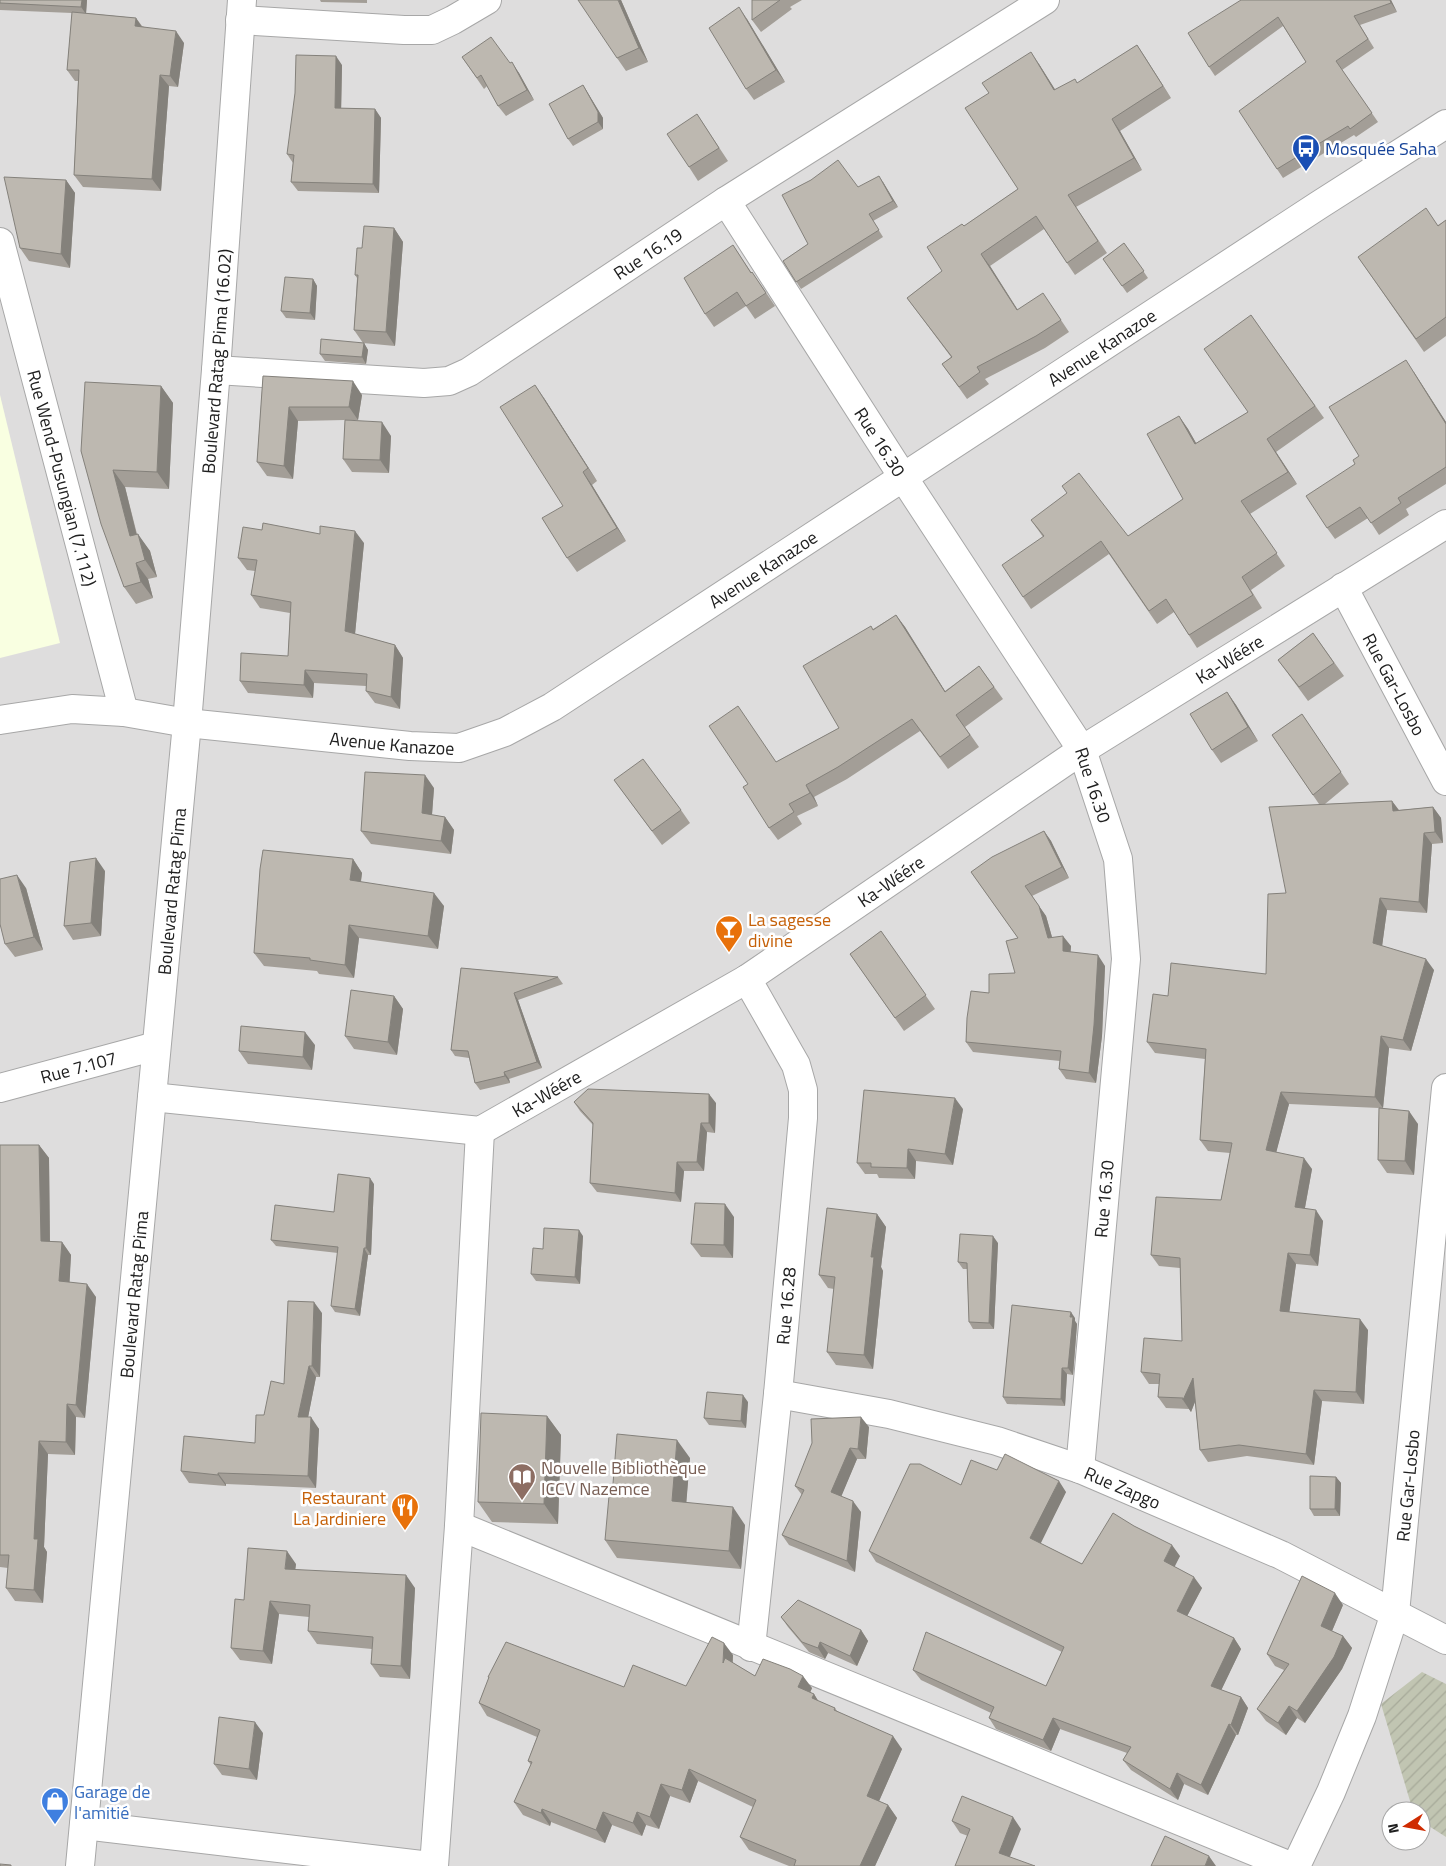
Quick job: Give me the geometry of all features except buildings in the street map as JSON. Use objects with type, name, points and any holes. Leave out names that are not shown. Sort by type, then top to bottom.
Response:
[{"type":"street","points":[[241,10],[404,30],[432,30],[487,0]]},
{"type":"street","name":"Rue 16.19","points":[[216,370],[424,383],[449,381],[469,372],[726,201],[1029,4]]},
{"type":"street","name":"Boulevard Ratag Pima (16.02)","points":[[187,723],[216,370],[241,10]]},
{"type":"street","name":"Avenue Kanazoe","points":[[0,720],[72,709],[124,712],[187,723],[410,746],[459,748],[505,732],[552,707],[1319,205],[1446,124]]},
{"type":"street","name":"Rue 16.30","points":[[726,201],[903,477],[1082,750],[1118,859],[1126,960],[1080,1469]]},
{"type":"street","name":"Rue Wend-Pusungian (7.112)","points":[[0,242],[124,712]]},
{"type":"street","name":"Ka-Wéére","points":[[480,1131],[746,979],[1082,750],[1446,524]]},
{"type":"street","name":"Rue Gar-Losbo","points":[[1343,587],[1446,781]]},
{"type":"street","name":"Boulevard Ratag Pima","points":[[80,1866],[187,723]]},
{"type":"street","name":"Rue 16.28","points":[[746,979],[796,1065],[803,1090],[803,1118],[778,1394],[751,1647]]},
{"type":"street","name":"Rue 7.107","points":[[0,1088],[156,1046]]},
{"type":"street","name":"Rue Gar-Losbo","points":[[1296,1866],[1331,1792],[1362,1716],[1395,1614],[1446,1088]]},
{"type":"street","points":[[84,1824],[432,1866],[459,1526],[480,1131],[152,1097]]},
{"type":"street","name":"Rue Zapgo","points":[[778,1394],[889,1414],[997,1441],[1080,1469],[1281,1556],[1446,1640]]},
{"type":"street","points":[[459,1526],[1290,1866]]},
{"type":"shaded area","points":[[0,0],[1446,0],[1446,1866],[0,1866]]},
{"type":"shaded area","points":[[0,395],[60,643],[0,658]]},
{"type":"shaded area","points":[[1422,1672],[1446,1684],[1446,1837],[1431,1827],[1431,1801],[1410,1801],[1381,1704]]},
{"type":"place","name":"Mosquée Saha","points":[[1306,172]]},
{"type":"place","name":"La sagesse divine","points":[[729,953]]},
{"type":"place","name":"Nouvelle Bibliothèque ICCV Nazemce","points":[[522,1501]]},
{"type":"place","name":"Restaurant La Jardiniere","points":[[405,1531]]},
{"type":"place","name":"Garage de l'amitié","points":[[55,1825]]}]
